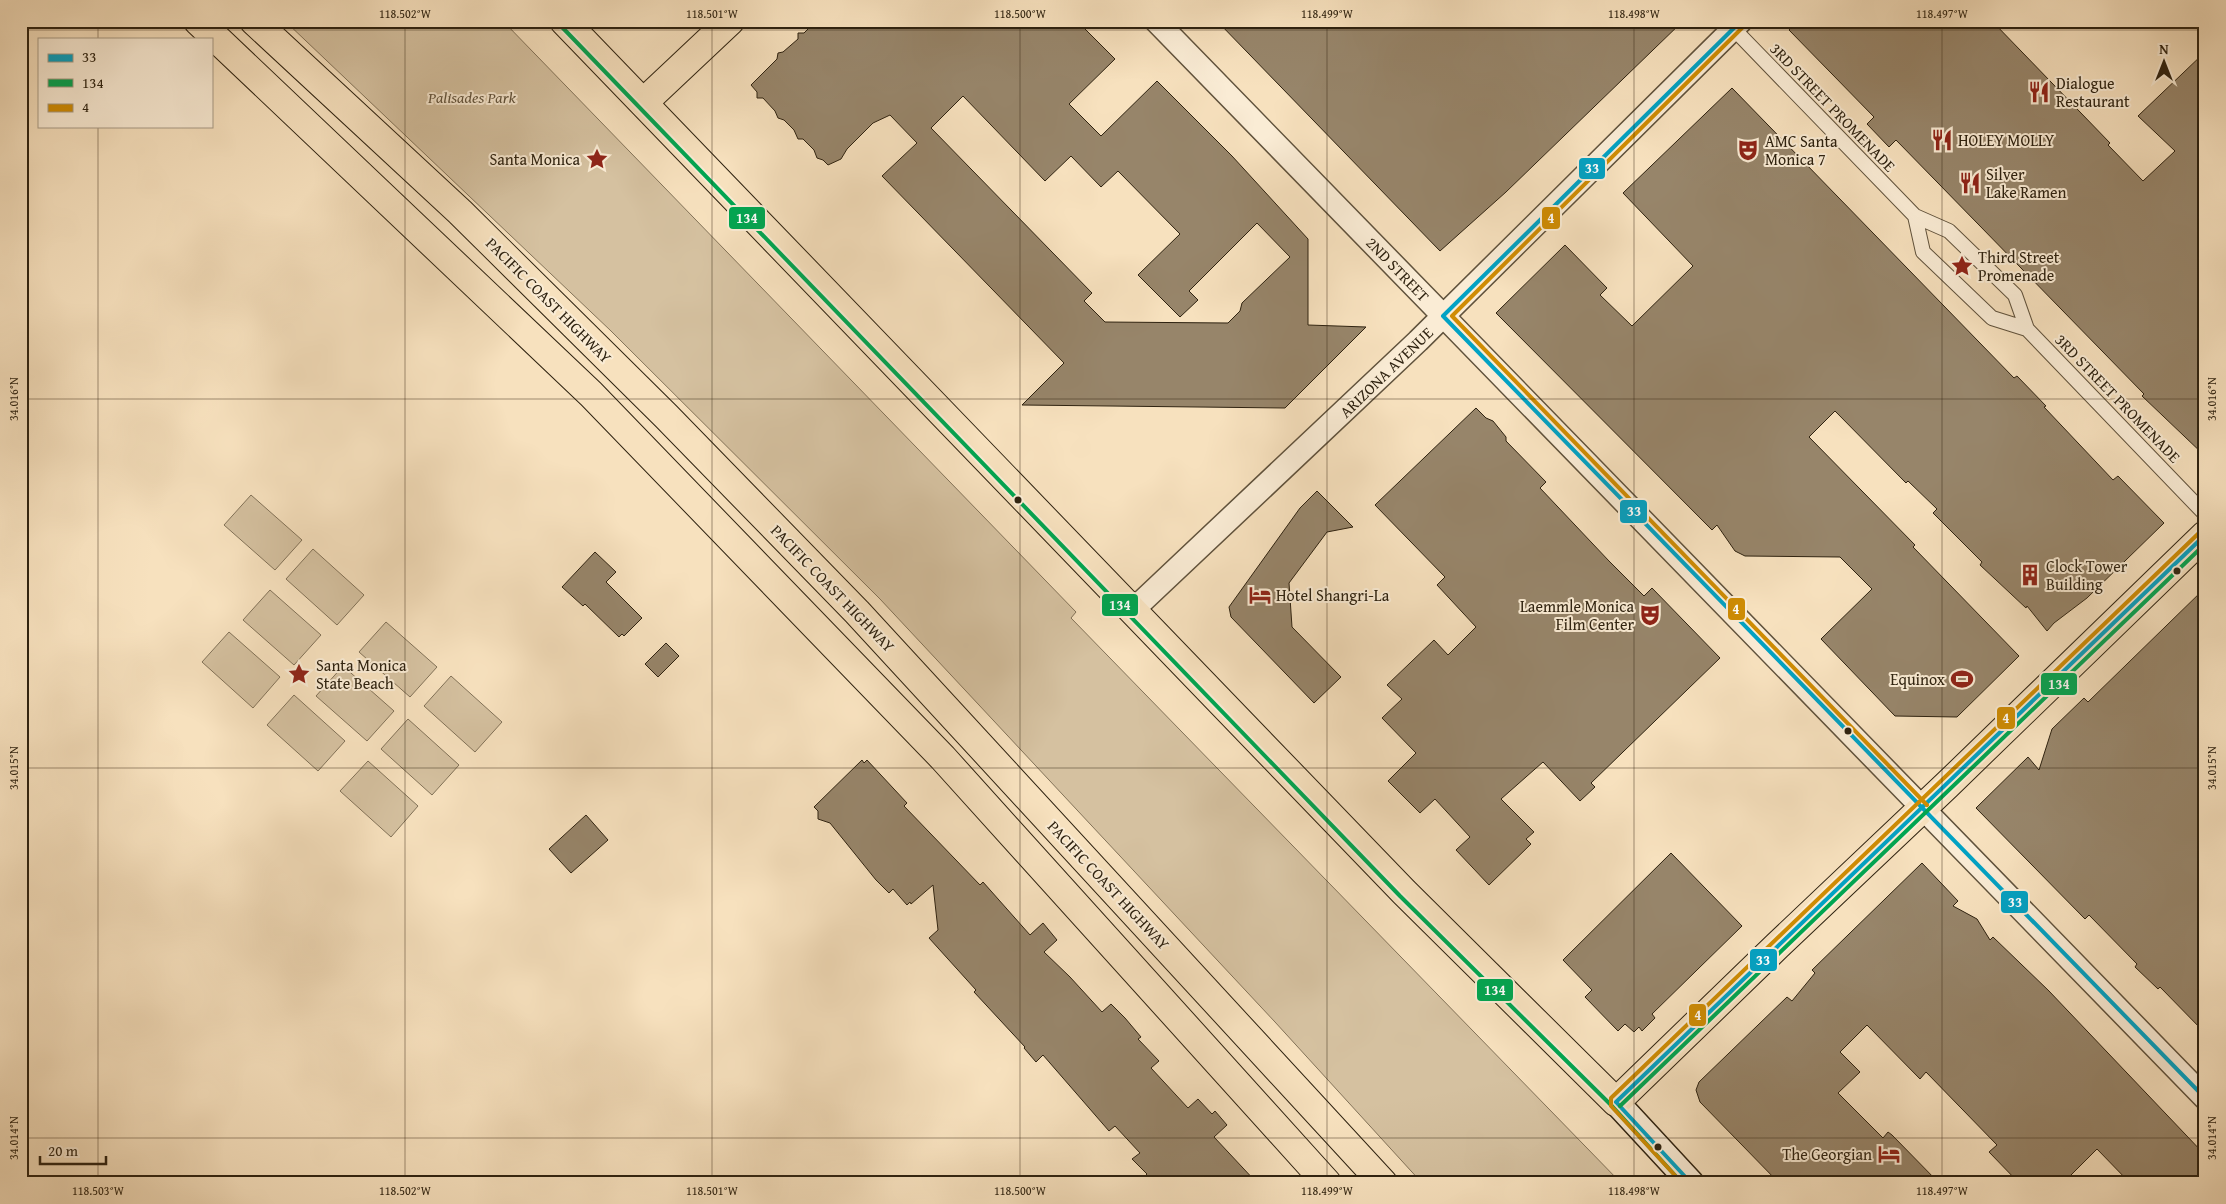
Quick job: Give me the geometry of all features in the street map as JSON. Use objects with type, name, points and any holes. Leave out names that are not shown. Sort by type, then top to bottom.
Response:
[{"type":"main road","points":[[198,21],[363,175],[590,394],[943,758],[1327,1183]]},
{"type":"main road","name":"PACIFIC COAST HIGHWAY","points":[[254,21],[460,212],[666,416],[857,612],[1383,1183]]},
{"type":"main road","points":[[564,21],[1404,892],[1616,1102],[1691,1183]]},
{"type":"main road","points":[[644,102],[730,21]]},
{"type":"main road","points":[[363,175],[392,148]]},
{"type":"main road","points":[[1616,1102],[1923,809],[2205,535]]},
{"type":"street","name":"2ND STREET","points":[[1156,21],[2205,1098]]},
{"type":"street","name":"ARIZONA AVENUE","points":[[1133,610],[1300,454],[1443,316],[1733,24]]},
{"type":"street","name":"3RD STREET PROMENADE","points":[[1733,24],[1915,216],[1949,231],[2015,295],[2027,328],[2205,514]]},
{"type":"street","points":[[1915,216],[1924,252],[1992,318],[2027,328]]},
{"type":"green space","name":"Palisades Park","points":[[285,21],[503,21],[1076,612],[1071,618],[1621,1183],[1422,1183],[1275,1022],[880,599],[611,331]]},
{"type":"green space","points":[[251,495],[302,540],[275,570],[224,525]]},
{"type":"green space","points":[[313,549],[364,595],[337,625],[286,579]]},
{"type":"green space","points":[[270,590],[321,635],[294,665],[243,620]]},
{"type":"green space","points":[[386,622],[437,667],[410,697],[359,652]]},
{"type":"green space","points":[[229,632],[280,677],[253,708],[202,662]]},
{"type":"green space","points":[[343,666],[394,711],[367,741],[316,696]]},
{"type":"green space","points":[[451,676],[502,722],[475,752],[424,706]]},
{"type":"green space","points":[[294,695],[345,741],[318,771],[267,725]]},
{"type":"green space","points":[[408,719],[459,765],[432,795],[381,749]]},
{"type":"green space","points":[[368,761],[418,806],[391,837],[340,791]]},
{"type":"building","points":[[816,21],[1077,21],[1115,59],[1069,104],[1101,136],[1157,81],[1232,156],[1308,239],[1308,325],[1366,327],[1285,408],[1022,405],[1064,363],[882,176],[917,143],[890,115],[873,123],[847,149],[841,159],[828,165],[823,160],[817,158],[814,150],[803,139],[798,139],[794,130],[784,120],[778,118],[775,111],[763,98],[757,98],[757,92],[751,85],[777,59],[778,53],[783,52],[798,39],[798,33],[804,33]],"holes":[[[963,96],[1045,181],[1071,156],[1101,187],[1118,171],[1180,234],[1138,275],[1180,317],[1198,300],[1189,291],[1257,223],[1290,257],[1242,303],[1240,311],[1228,323],[1105,322],[1084,301],[1092,293],[931,128]]]},
{"type":"building","points":[[1217,21],[1683,21],[1506,192],[1440,251]]},
{"type":"building","points":[[1797,21],[1992,21],[2110,143],[2108,145],[2143,181],[2175,151],[2138,116],[2205,52],[2205,456],[2142,396],[2144,394],[1896,140],[1889,147],[1867,124],[1874,117],[1789,30]]},
{"type":"building","points":[[1732,88],[2014,378],[2017,376],[2113,480],[2118,476],[2164,523],[2087,598],[2054,623],[2047,631],[2027,606],[2026,608],[1980,565],[1982,562],[1933,513],[1937,509],[1908,481],[1906,483],[1835,411],[1809,437],[1915,545],[1913,547],[2019,656],[1957,717],[1895,716],[1821,639],[1872,589],[1840,557],[1745,556],[1735,551],[1717,525],[1712,530],[1496,313],[1565,245],[1607,288],[1600,295],[1632,326],[1693,266],[1623,193]]},
{"type":"building","points":[[1476,408],[1486,418],[1493,421],[1506,437],[1506,441],[1546,482],[1540,488],[1609,561],[1644,596],[1652,588],[1720,658],[1591,783],[1595,787],[1580,801],[1543,762],[1501,799],[1534,832],[1526,839],[1531,844],[1489,885],[1456,850],[1470,837],[1435,799],[1420,813],[1388,781],[1416,753],[1382,718],[1402,699],[1387,685],[1434,640],[1448,655],[1476,627],[1437,585],[1445,577],[1375,505]]},
{"type":"building","name":"Hotel Shangri-La","points":[[1317,491],[1353,527],[1327,532],[1289,583],[1292,627],[1341,677],[1314,703],[1231,617],[1229,607],[1300,508]]},
{"type":"building","points":[[595,552],[616,572],[606,582],[642,618],[624,636],[622,634],[619,637],[585,604],[583,606],[562,587]]},
{"type":"building","points":[[2205,588],[2205,1033],[2160,987],[2158,989],[2135,967],[2137,964],[2089,915],[2085,919],[1976,808],[2028,757],[2039,770],[2052,729],[2084,698],[2088,702]]},
{"type":"building","points":[[666,643],[679,656],[658,677],[645,664]]},
{"type":"building","points":[[862,760],[864,763],[867,760],[907,803],[904,806],[980,885],[983,882],[1030,935],[1043,923],[1057,940],[1044,952],[1102,1012],[1111,1004],[1125,1018],[1141,1037],[1138,1039],[1159,1061],[1151,1068],[1188,1108],[1198,1099],[1212,1114],[1215,1111],[1227,1125],[1214,1137],[1257,1183],[1138,1183],[1147,1174],[1132,1159],[1140,1153],[1115,1126],[1109,1131],[1043,1055],[1036,1062],[1025,1047],[974,992],[976,990],[929,938],[938,930],[933,885],[911,904],[910,902],[907,905],[893,889],[889,893],[876,880],[830,823],[818,819],[818,811],[814,807]]},
{"type":"building","points":[[586,815],[608,840],[571,873],[549,849]]},
{"type":"building","points":[[1671,853],[1742,926],[1652,1014],[1655,1018],[1642,1031],[1639,1027],[1634,1032],[1625,1024],[1618,1031],[1585,997],[1592,990],[1563,960]]},
{"type":"building","points":[[1922,863],[1958,901],[1953,906],[1977,919],[1990,940],[1993,937],[2049,991],[2205,1155],[2205,1183],[2130,1183],[2097,1149],[2063,1183],[2019,1183],[1989,1152],[1997,1145],[1926,1072],[1920,1079],[1867,1025],[1840,1052],[1860,1072],[1838,1093],[1883,1138],[1888,1132],[1892,1135],[1939,1183],[1779,1183],[1700,1102],[1696,1090],[1699,1082],[1787,997],[1792,1001],[1815,973],[1812,970]]},
{"type":"transit line","name":"33","points":[[1443,316],[1741,21]]},
{"type":"transit line","name":"134","points":[[560,25],[1400,896],[1612,1106],[1682,1183]]},
{"type":"transit line","name":"4","points":[[1745,25],[1452,316],[1927,805]]},
{"type":"transit line","name":"33","points":[[1443,316],[2205,1098]]},
{"type":"transit line","name":"4","points":[[1682,1183],[1611,1106],[1611,1098],[2201,531]]},
{"type":"transit line","name":"33","points":[[1616,1102],[2205,535]]},
{"type":"transit line","name":"134","points":[[1620,1106],[2205,544]]},
{"type":"transit line","name":"33","points":[[1616,1102],[1691,1183]]},
{"type":"place","name":"Dialogue Restaurant","points":[[2039,92]]},
{"type":"place","name":"HOLEY MOLLY","points":[[1942,140]]},
{"type":"place","name":"AMC Santa Monica 7","points":[[1748,150]]},
{"type":"place","name":"Santa Monica","points":[[597,159]]},
{"type":"place","name":"Silver Lake Ramen","points":[[1970,183]]},
{"type":"place","name":"Third Street Promenade","points":[[1962,266]]},
{"type":"place","name":"Clock Tower Building","points":[[2030,575]]},
{"type":"place","name":"Hotel Shangri-La","points":[[1260,595]]},
{"type":"place","name":"Laemmle Monica Film Center","points":[[1650,615]]},
{"type":"place","name":"Santa Monica State Beach","points":[[299,674]]},
{"type":"place","name":"Equinox","points":[[1962,679]]},
{"type":"place","name":"The Georgian","points":[[1889,1154]]}]
